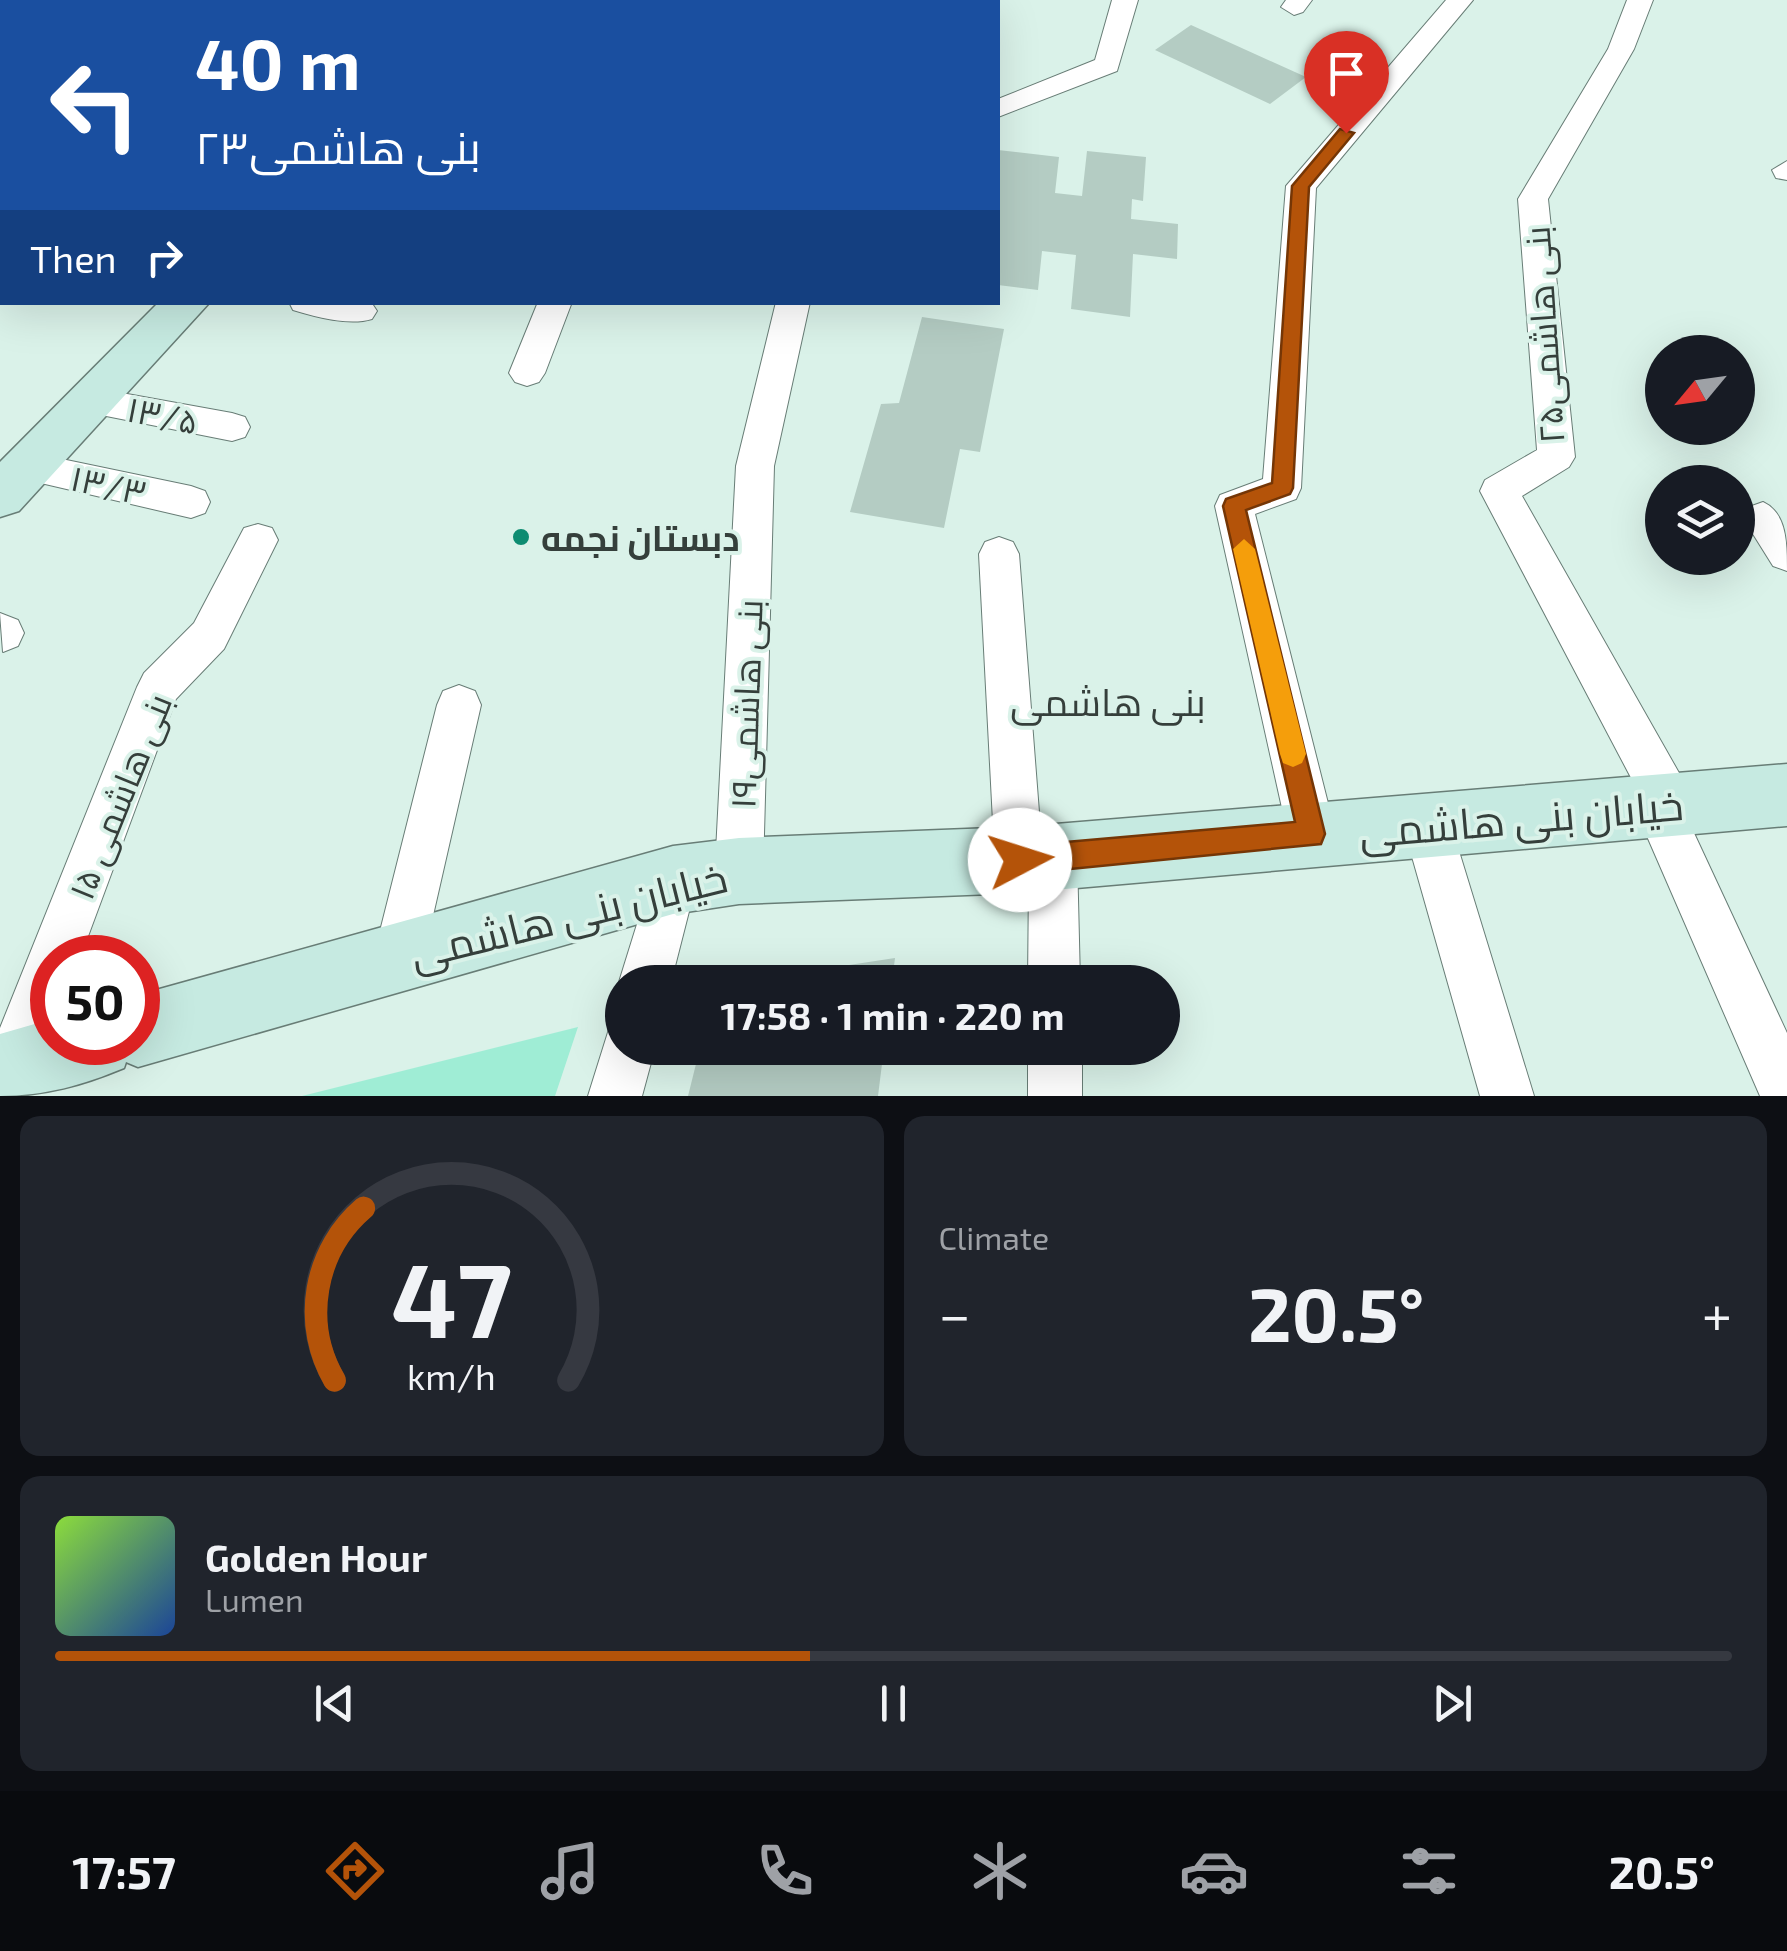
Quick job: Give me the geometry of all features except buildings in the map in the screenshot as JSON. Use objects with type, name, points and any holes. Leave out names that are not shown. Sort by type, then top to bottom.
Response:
[{"type":"main road","points":[[14,481],[184,305]]},
{"type":"main road","name":"خیابان بنی هاشمی","points":[[160,1025],[672,880],[739,870],[1036,858],[1787,795]]},
{"type":"main road","points":[[6,1069],[30,1062]]},
{"type":"street","points":[[1000,108],[1107,65],[1125,0]]},
{"type":"street","points":[[1312,834],[1234,506],[1282,488],[1300,186],[1460,0]]},
{"type":"street","name":"بنی هاشمی۲۵","points":[[1640,0],[1621,49],[1533,200],[1556,458],[1499,492],[1663,804]]},
{"type":"street","points":[[323,305],[360,311]]},
{"type":"street","points":[[527,373],[554,305]]},
{"type":"street","name":"بنی هاشمی۱۹","points":[[739,870],[755,466],[791,305]]},
{"type":"street","name":"۱۳/۵","points":[[94,401],[232,427]]},
{"type":"street","name":"۱۳/۳","points":[[14,481],[191,502]]},
{"type":"street","points":[[1763,518],[1787,554]]},
{"type":"street","name":"۱۵ بنی هاشمی","points":[[63,935],[160,687],[209,636],[258,540]]},
{"type":"street","points":[[999,554],[1052,965]]},
{"type":"street","points":[[399,955],[458,705]]},
{"type":"street","points":[[1663,804],[1787,1094]]},
{"type":"street","points":[[1427,825],[1507,1096]]},
{"type":"street","points":[[650,965],[672,880]]},
{"type":"street","name":"۱۵ بنی هاشمی","points":[[6,1069],[30,1013]]},
{"type":"street","points":[[616,1096],[624,1065]]},
{"type":"street","points":[[1055,1065],[1056,1096]]},
{"type":"green space","points":[[578,1027],[555,1096],[302,1096]]},
{"type":"slow traffic","points":[[1244,549],[1293,754]]},
{"type":"place","name":"دبستان نجمه","points":[[521,537]]},
{"type":"district","name":"بنی هاشمی","points":[[1108,701]]},
{"type":"route","points":[[1020,860],[1312,834],[1234,506],[1282,488],[1300,186],[1346,133]]}]
